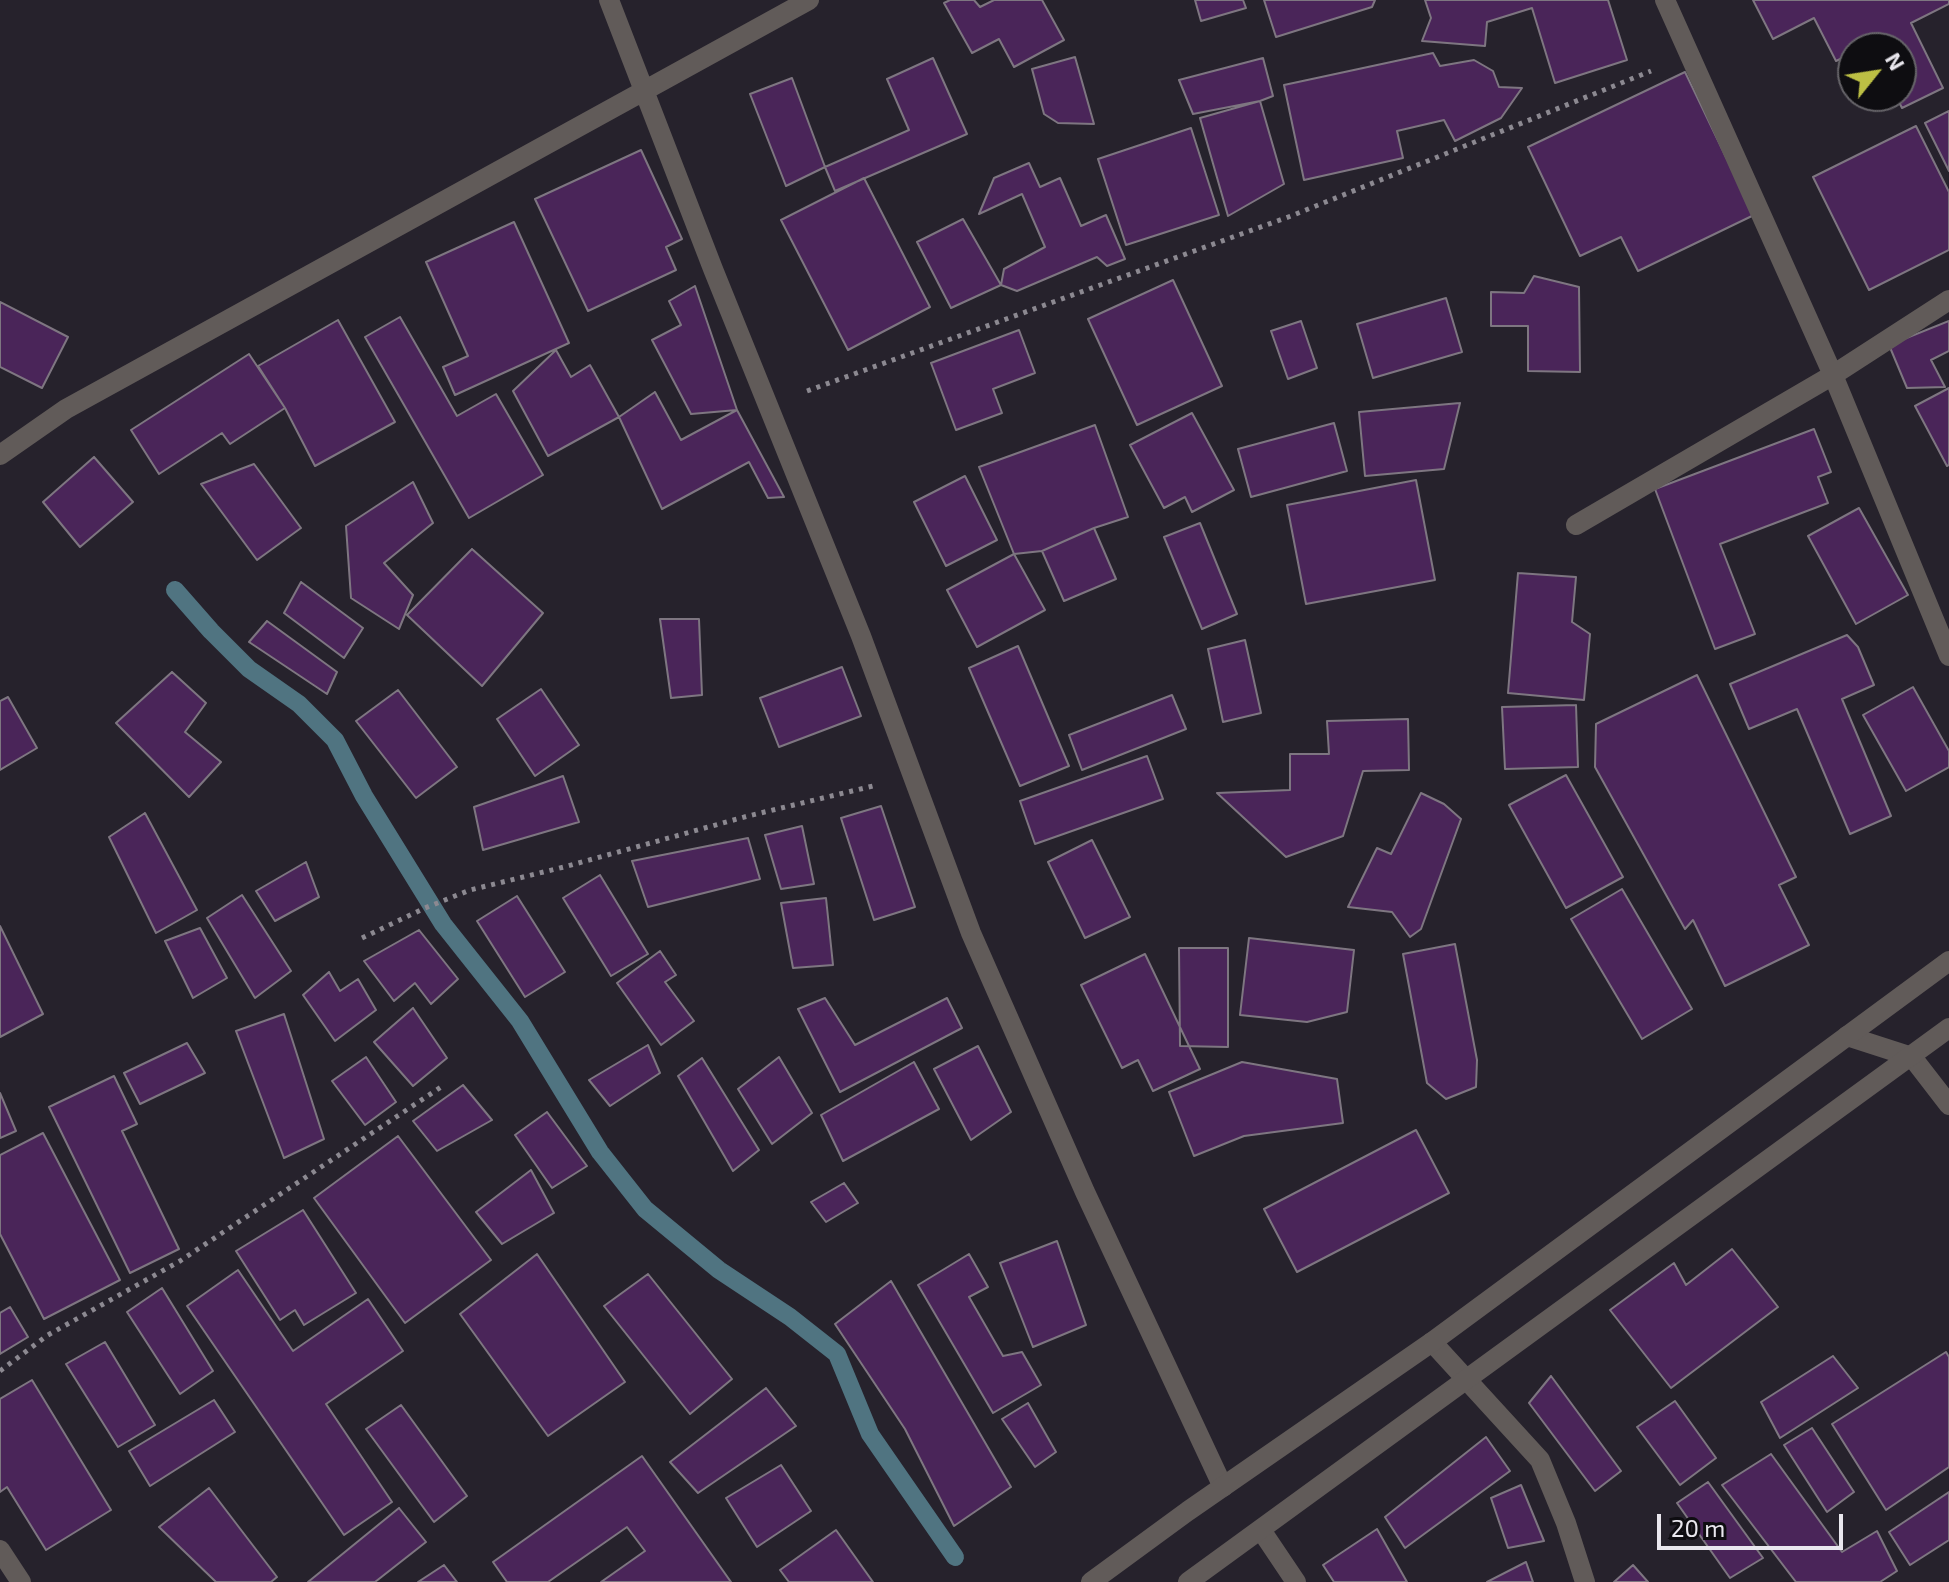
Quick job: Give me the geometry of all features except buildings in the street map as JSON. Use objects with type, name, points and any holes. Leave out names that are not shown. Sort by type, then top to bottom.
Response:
[{"type":"street","points":[[609,0],[861,636],[971,933],[1085,1192],[1223,1487]]},
{"type":"street","points":[[0,455],[66,409],[809,0]]},
{"type":"street","points":[[1665,0],[1833,375],[1949,656]]},
{"type":"street","points":[[1576,525],[1833,375],[1949,300]]},
{"type":"street","points":[[1091,1582],[1432,1342],[1949,961]]},
{"type":"street","points":[[1188,1582],[1949,1028]]},
{"type":"street","points":[[1847,1036],[1912,1057],[1949,1105]]},
{"type":"street","points":[[1432,1342],[1540,1460],[1566,1523],[1585,1582]]},
{"type":"street","points":[[1261,1530],[1296,1582]]},
{"type":"street","points":[[0,1550],[21,1582]]},
{"type":"path","points":[[768,406],[1291,216],[1689,56]]},
{"type":"path","points":[[362,938],[470,890],[748,816],[913,777]]},
{"type":"path","points":[[0,1371],[48,1335],[180,1261],[444,1085]]},
{"type":"waterway","points":[[175,590],[249,669],[299,704],[335,740],[364,796],[443,924],[520,1021],[600,1152],[645,1209],[719,1270],[790,1317],[837,1354],[870,1434],[955,1557]]}]
